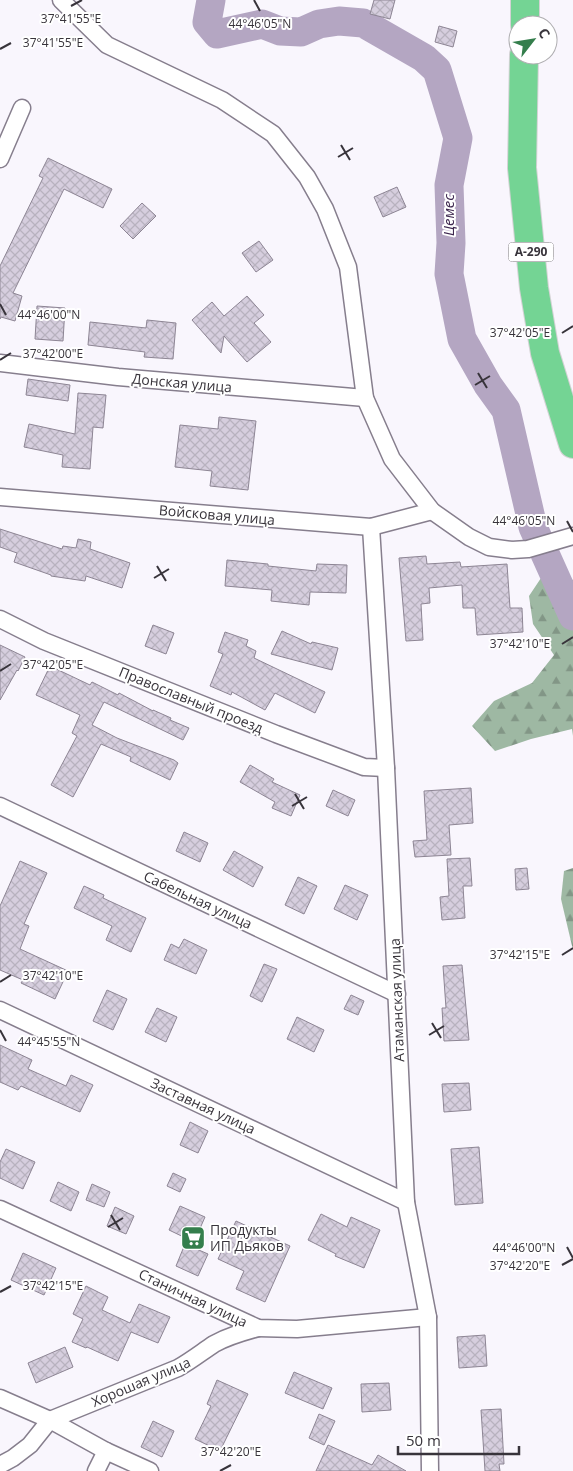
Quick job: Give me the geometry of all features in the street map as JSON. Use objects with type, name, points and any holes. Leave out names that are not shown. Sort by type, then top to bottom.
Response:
[{"type":"highway","points":[[524,15],[525,0]]},
{"type":"highway","name":"А-290","points":[[524,65],[522,168],[534,288],[545,353],[573,444]]},
{"type":"street","points":[[61,0],[107,45],[222,100],[273,134],[307,177],[325,209],[348,267],[365,398],[392,459],[432,511],[469,538],[489,547],[512,550],[528,549],[573,536]]},
{"type":"street","points":[[0,159],[22,108]]},
{"type":"street","name":"Донская улица","points":[[0,363],[118,378],[365,398]]},
{"type":"street","name":"Войсковая улица","points":[[0,497],[371,527],[432,511]]},
{"type":"street","name":"Атаманская улица","points":[[371,527],[386,768],[406,1202],[428,1317],[430,1471]]},
{"type":"street","name":"Православный проезд","points":[[0,619],[44,641],[276,734],[364,767],[386,768]]},
{"type":"street","name":"Сабельная улица","points":[[0,806],[397,994]]},
{"type":"street","name":"Заставная улица","points":[[0,1010],[406,1202]]},
{"type":"street","name":"Станичная улица","points":[[0,1209],[258,1328],[297,1329],[428,1317]]},
{"type":"street","name":"Хорошая улица","points":[[0,1465],[30,1445],[50,1420],[178,1368],[234,1334],[258,1328]]},
{"type":"street","points":[[0,1398],[50,1420],[106,1451],[150,1471]]},
{"type":"street","points":[[96,1471],[106,1451]]},
{"type":"green space","points":[[543,575],[561,575],[573,580],[573,736],[572,729],[531,739],[495,751],[472,726],[494,701],[532,683],[554,655],[533,624],[529,596]]},
{"type":"green space","points":[[573,868],[573,950],[561,899],[564,871]]},
{"type":"building","points":[[374,0],[395,0],[390,19],[370,14]]},
{"type":"building","points":[[439,26],[457,31],[453,47],[435,42]]},
{"type":"building","points":[[48,158],[112,189],[103,208],[64,189],[13,293],[22,296],[15,321],[1,317],[0,319],[0,266],[43,178],[39,176]]},
{"type":"building","points":[[397,187],[406,207],[383,217],[374,197]]},
{"type":"building","points":[[142,203],[156,216],[133,239],[120,226]]},
{"type":"building","points":[[259,241],[273,260],[256,272],[242,253]]},
{"type":"building","points":[[247,296],[264,315],[254,323],[271,342],[247,362],[224,336],[221,353],[192,320],[212,302],[224,316]]},
{"type":"building","points":[[37,306],[65,308],[63,341],[35,339]]},
{"type":"building","points":[[147,320],[176,323],[173,359],[144,357],[145,352],[88,345],[90,322],[146,328]]},
{"type":"building","points":[[28,379],[70,385],[68,401],[26,395]]},
{"type":"building","points":[[78,393],[106,395],[103,428],[93,427],[90,469],[62,467],[63,455],[24,447],[29,424],[75,434]]},
{"type":"building","points":[[219,417],[256,421],[248,490],[210,486],[212,471],[175,467],[180,425],[218,429]]},
{"type":"building","points":[[0,529],[62,549],[63,546],[76,548],[78,539],[91,542],[90,549],[130,563],[122,588],[86,576],[85,581],[51,576],[14,562],[17,553],[0,547]]},
{"type":"building","points":[[426,556],[427,564],[460,562],[461,567],[507,564],[510,608],[522,608],[523,632],[477,635],[475,608],[463,608],[462,585],[429,588],[430,603],[421,604],[423,640],[406,641],[399,558]]},
{"type":"building","points":[[227,560],[316,571],[317,564],[347,565],[346,593],[310,592],[309,605],[271,601],[272,590],[225,586]]},
{"type":"building","points":[[153,625],[174,633],[166,654],[145,646]]},
{"type":"building","points":[[282,631],[311,644],[312,642],[338,648],[332,670],[271,654]]},
{"type":"building","points":[[225,632],[248,640],[246,646],[256,651],[254,658],[325,692],[315,713],[275,693],[265,710],[232,692],[231,695],[210,686],[223,654],[218,652]]},
{"type":"building","points":[[0,645],[25,657],[0,700]]},
{"type":"building","points":[[50,666],[90,685],[92,682],[118,695],[119,693],[189,728],[183,740],[104,702],[92,725],[117,738],[174,760],[178,763],[170,780],[130,761],[131,757],[101,744],[73,797],[51,785],[77,736],[72,733],[80,715],[36,695]]},
{"type":"building","points":[[250,765],[274,779],[272,782],[300,795],[291,816],[272,808],[275,802],[240,782]]},
{"type":"building","points":[[471,788],[473,823],[449,825],[451,855],[415,857],[413,841],[427,840],[424,791]]},
{"type":"building","points":[[333,790],[355,800],[348,816],[326,806]]},
{"type":"building","points":[[184,832],[208,843],[200,862],[176,851]]},
{"type":"building","points":[[234,851],[263,867],[253,887],[223,870]]},
{"type":"building","points":[[470,858],[472,886],[463,886],[465,918],[442,920],[440,897],[449,896],[447,859]]},
{"type":"building","points":[[20,861],[47,873],[24,924],[29,926],[20,949],[68,971],[55,999],[21,983],[23,980],[0,970],[0,906]]},
{"type":"building","points":[[527,868],[529,889],[516,890],[515,869]]},
{"type":"building","points":[[298,877],[317,886],[304,914],[285,905]]},
{"type":"building","points":[[345,885],[368,895],[357,920],[334,909]]},
{"type":"building","points":[[84,886],[104,895],[103,898],[146,918],[131,952],[106,940],[112,926],[74,908]]},
{"type":"building","points":[[184,939],[207,950],[196,974],[164,960],[171,944],[179,948]]},
{"type":"building","points":[[264,964],[277,969],[262,1002],[250,996]]},
{"type":"building","points":[[462,965],[469,1040],[444,1041],[442,1008],[446,1008],[443,966]]},
{"type":"building","points":[[107,990],[127,999],[113,1030],[93,1021]]},
{"type":"building","points":[[351,995],[364,1001],[358,1015],[344,1009]]},
{"type":"building","points":[[157,1008],[177,1017],[166,1042],[145,1032]]},
{"type":"building","points":[[297,1017],[324,1030],[314,1052],[287,1039]]},
{"type":"building","points":[[0,1045],[32,1060],[28,1069],[66,1086],[71,1075],[93,1085],[80,1112],[21,1086],[18,1090],[0,1082]]},
{"type":"building","points":[[469,1083],[471,1110],[444,1112],[442,1084]]},
{"type":"building","points":[[190,1122],[208,1131],[198,1153],[180,1145]]},
{"type":"building","points":[[479,1147],[483,1203],[455,1205],[451,1149]]},
{"type":"building","points":[[6,1149],[35,1162],[23,1189],[0,1178],[0,1162]]},
{"type":"building","points":[[173,1173],[186,1179],[180,1192],[167,1186]]},
{"type":"building","points":[[58,1182],[79,1192],[71,1211],[50,1201]]},
{"type":"building","points":[[92,1184],[110,1192],[104,1207],[86,1200]]},
{"type":"building","points":[[180,1206],[205,1217],[194,1242],[169,1230]]},
{"type":"building","points":[[115,1207],[134,1216],[126,1234],[107,1226]]},
{"type":"building","points":[[321,1214],[347,1227],[351,1217],[380,1230],[364,1268],[335,1256],[336,1254],[308,1240]]},
{"type":"building","points":[[236,1221],[290,1246],[265,1302],[236,1289],[244,1271],[218,1259]]},
{"type":"building","points":[[185,1244],[208,1254],[198,1276],[176,1266]]},
{"type":"building","points":[[23,1253],[56,1268],[44,1295],[11,1280]]},
{"type":"building","points":[[86,1286],[108,1297],[102,1310],[130,1323],[139,1304],[170,1317],[158,1343],[131,1332],[118,1361],[72,1342],[83,1319],[73,1314]]},
{"type":"building","points":[[485,1335],[487,1366],[459,1368],[457,1337]]},
{"type":"building","points":[[65,1347],[73,1367],[36,1383],[28,1363]]},
{"type":"building","points":[[294,1372],[332,1388],[323,1409],[285,1393]]},
{"type":"building","points":[[217,1380],[248,1394],[220,1451],[195,1439],[211,1406],[207,1404]]},
{"type":"building","points":[[389,1383],[391,1410],[362,1412],[361,1384]]},
{"type":"building","points":[[501,1409],[504,1464],[499,1464],[500,1471],[485,1471],[481,1410]]},
{"type":"building","points":[[319,1414],[335,1421],[324,1445],[309,1438]]},
{"type":"building","points":[[153,1421],[174,1431],[162,1457],[141,1447]]},
{"type":"building","points":[[328,1445],[372,1465],[378,1455],[406,1471],[316,1471]]},
{"type":"waterway","name":"Цемес","points":[[211,0],[207,22],[217,34],[262,24],[280,31],[301,32],[319,24],[339,21],[363,23],[424,58],[437,70],[458,138],[449,185],[451,243],[449,274],[462,339],[488,385],[506,410],[533,527],[573,616]]},
{"type":"place","name":"Продукты ИП Дьяков","points":[[193,1238]]}]
